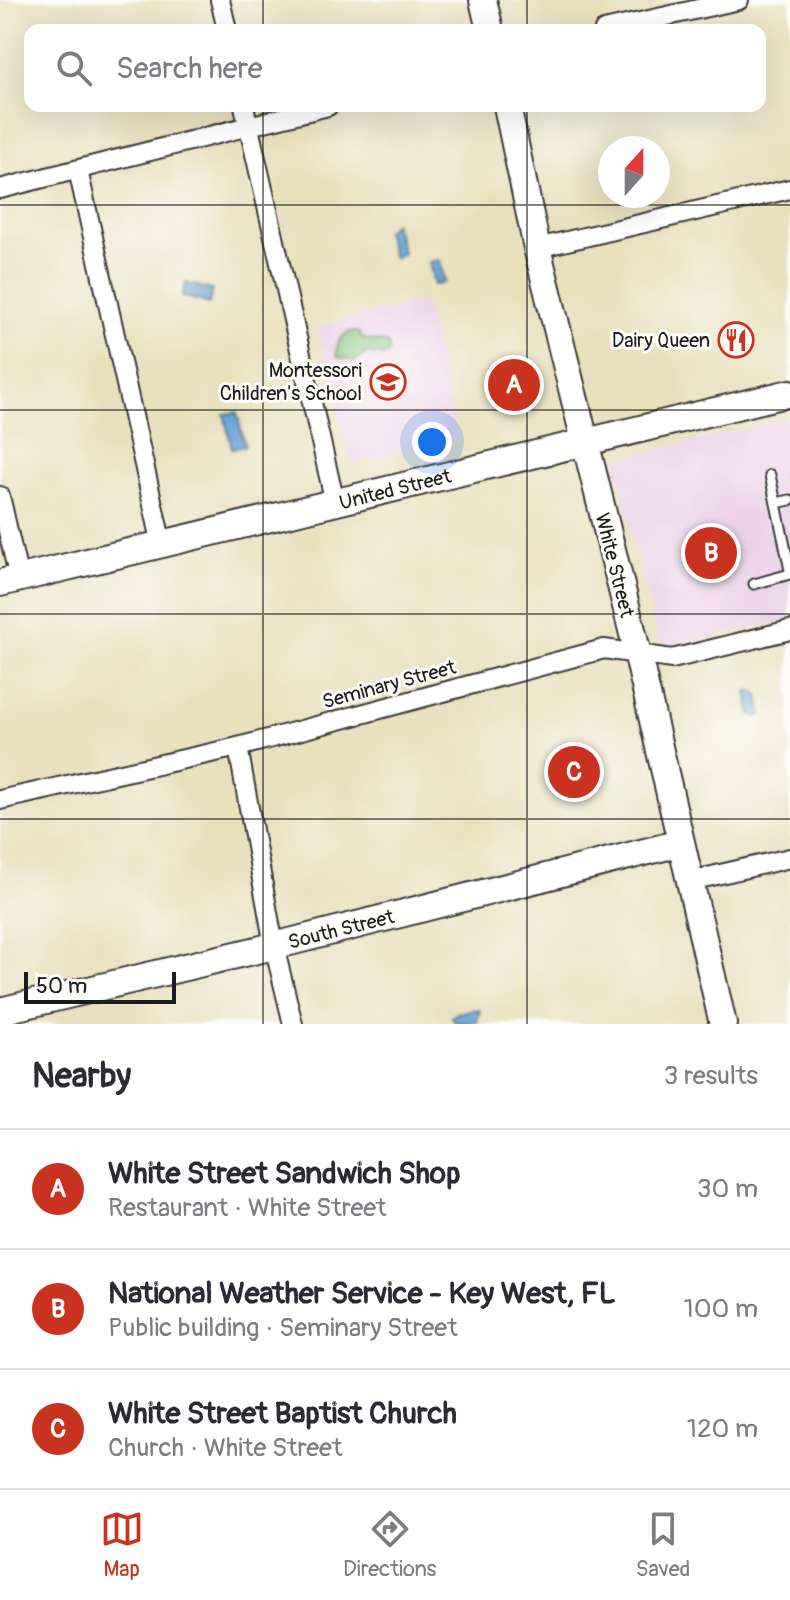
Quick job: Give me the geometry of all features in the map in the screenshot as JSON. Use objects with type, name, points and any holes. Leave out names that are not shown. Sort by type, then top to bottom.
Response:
[{"type":"street","points":[[220,0],[226,24]]},
{"type":"street","points":[[483,0],[489,24]]},
{"type":"street","points":[[631,24],[739,0]]},
{"type":"street","points":[[246,112],[335,503]]},
{"type":"street","points":[[0,189],[304,112]]},
{"type":"street","name":"White Street","points":[[508,112],[537,248],[637,653],[723,1024]]},
{"type":"street","points":[[78,170],[162,545]]},
{"type":"street","points":[[537,248],[790,189]]},
{"type":"street","name":"United Street","points":[[10,581],[790,393]]},
{"type":"street","points":[[0,496],[10,581]]},
{"type":"street","name":"Seminary Street","points":[[0,800],[238,747],[604,649],[672,659],[790,630]]},
{"type":"street","points":[[238,747],[274,946],[293,1024]]},
{"type":"street","name":"South Street","points":[[0,1011],[274,946],[680,843]]},
{"type":"street","points":[[690,881],[790,858]]},
{"type":"lane","points":[[754,584],[790,572],[770,475]]},
{"type":"lane","points":[[776,503],[790,500]]},
{"type":"shaded area","name":"Montessori Children's School","points":[[424,301],[459,438],[352,464],[317,327]]},
{"type":"shaded area","points":[[790,418],[790,619],[661,650],[614,460]]},
{"type":"green space","points":[[350,332],[358,332],[363,339],[386,343],[389,353],[385,356],[368,353],[354,361],[337,357],[339,342]]},
{"type":"water","points":[[394,223],[403,253],[395,258],[385,232]]},
{"type":"water","points":[[440,260],[445,282],[434,285],[429,262]]},
{"type":"water","points":[[186,283],[212,290],[209,304],[182,296]]},
{"type":"water","points":[[237,412],[245,446],[232,449],[224,414]]},
{"type":"water","points":[[754,691],[759,695],[762,715],[759,717],[751,714],[747,692]]},
{"type":"water","points":[[480,1010],[477,1022],[455,1022],[452,1017],[457,1013]]},
{"type":"place","name":"Dairy Queen","points":[[736,340]]},
{"type":"place","name":"Montessori Children's School","points":[[388,382]]},
{"type":"place","name":"White Street Sandwich Shop","points":[[514,385]]},
{"type":"place","name":"National Weather Service - Key West, FL","points":[[711,553]]},
{"type":"place","name":"White Street Baptist Church","points":[[574,772]]}]
